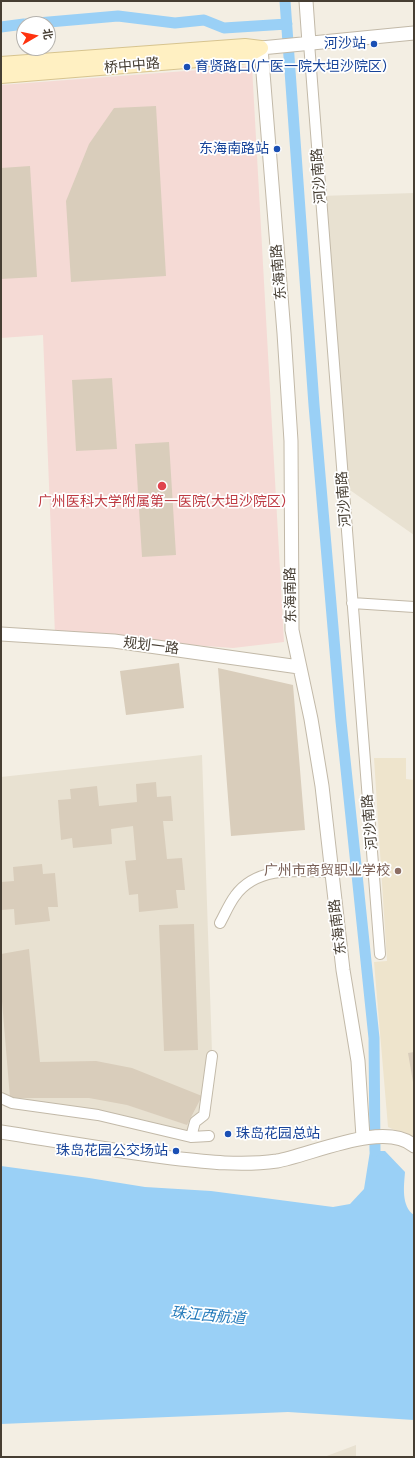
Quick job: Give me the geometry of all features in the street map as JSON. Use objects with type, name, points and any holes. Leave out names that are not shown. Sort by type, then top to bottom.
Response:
[{"type":"main road","name":"桥中中路","points":[[1,64],[245,46],[263,48]]},
{"type":"main road","name":"桥中中路","points":[[1,76],[247,56],[263,48]]},
{"type":"street","points":[[303,43],[306,1]]},
{"type":"street","name":"桥中中路","points":[[263,48],[414,33]]},
{"type":"street","name":"河沙南路","points":[[303,43],[352,603],[380,954]]},
{"type":"street","name":"东海南路","points":[[263,48],[291,441],[290,604],[292,630],[317,755],[343,970],[368,1137]]},
{"type":"street","points":[[352,603],[414,607]]},
{"type":"street","name":"规划一路","points":[[1,634],[114,641],[299,667]]},
{"type":"street","points":[[220,923],[236,895],[249,882],[269,874],[286,870],[332,872]]},
{"type":"street","points":[[191,1137],[195,1122],[204,1115],[212,1056]]},
{"type":"street","points":[[1,1098],[20,1104],[98,1115],[191,1137],[209,1136]]},
{"type":"street","points":[[1,1132],[152,1155],[243,1164],[279,1160],[368,1137],[391,1137],[405,1140],[414,1146]]},
{"type":"shaded area","name":"广州医科大学附属第一医院(大坦沙院区)","points":[[252,66],[284,642],[233,648],[55,635],[43,335],[1,338],[1,85]]},
{"type":"shaded area","points":[[414,193],[414,535],[347,488],[320,196]]},
{"type":"shaded area","points":[[202,755],[213,1082],[187,1133],[1,1103],[1,777]]},
{"type":"shaded area","name":"广州市商贸职业学校","points":[[374,758],[406,758],[406,779],[414,780],[414,1139],[388,1127],[374,962],[387,961]]},
{"type":"shaded area","points":[[356,1445],[356,1457],[324,1457]]},
{"type":"water","name":"珠江西航道","points":[[370,1151],[385,1151],[405,1172],[405,1201],[410,1211],[414,1215],[414,1420],[288,1412],[1,1424],[1,1166],[145,1187],[211,1191],[333,1207],[350,1204],[364,1189]]},
{"type":"building","points":[[156,106],[166,276],[71,282],[66,201],[89,144],[114,108]]},
{"type":"building","points":[[30,166],[37,277],[1,279],[1,168]]},
{"type":"building","points":[[112,378],[117,449],[76,451],[72,380]]},
{"type":"building","points":[[169,442],[176,555],[142,557],[135,444]]},
{"type":"building","points":[[179,663],[184,708],[126,715],[120,671]]},
{"type":"building","points":[[218,668],[293,685],[305,830],[231,836]]},
{"type":"building","points":[[156,782],[157,797],[171,796],[173,821],[163,821],[167,859],[182,858],[185,890],[176,890],[178,908],[139,912],[138,894],[129,895],[125,861],[136,860],[133,826],[111,829],[112,844],[73,848],[72,838],[61,840],[58,800],[71,799],[70,789],[97,786],[99,806],[137,802],[136,784]]},
{"type":"building","points":[[42,864],[43,874],[55,873],[58,907],[48,907],[50,921],[15,925],[14,909],[1,910],[1,882],[14,881],[13,867]]},
{"type":"building","points":[[194,924],[198,1050],[164,1051],[159,925]]},
{"type":"building","points":[[29,949],[40,1062],[96,1061],[132,1068],[202,1096],[187,1125],[127,1105],[89,1098],[10,1098],[1,989],[1,954]]},
{"type":"building","points":[[414,1052],[414,1082],[413,1082],[408,1053]]},
{"type":"waterway","points":[[285,1],[314,405],[341,721],[374,1038],[375,1151]]},
{"type":"waterway","points":[[56,21],[118,16],[175,23],[204,20],[224,28],[287,24]]},
{"type":"waterway","points":[[1,27],[16,25]]},
{"type":"place","name":"河沙站","points":[[374,44]]},
{"type":"place","name":"育贤路口(广医一院大坦沙院区)","points":[[187,67]]},
{"type":"place","name":"东海南路站","points":[[277,149]]},
{"type":"place","name":"广州医科大学附属第一医院(大坦沙院区)","points":[[162,486]]},
{"type":"place","name":"广州市商贸职业学校","points":[[398,871]]},
{"type":"place","name":"珠岛花园总站","points":[[228,1134]]},
{"type":"place","name":"珠岛花园公交场站","points":[[176,1151]]}]
